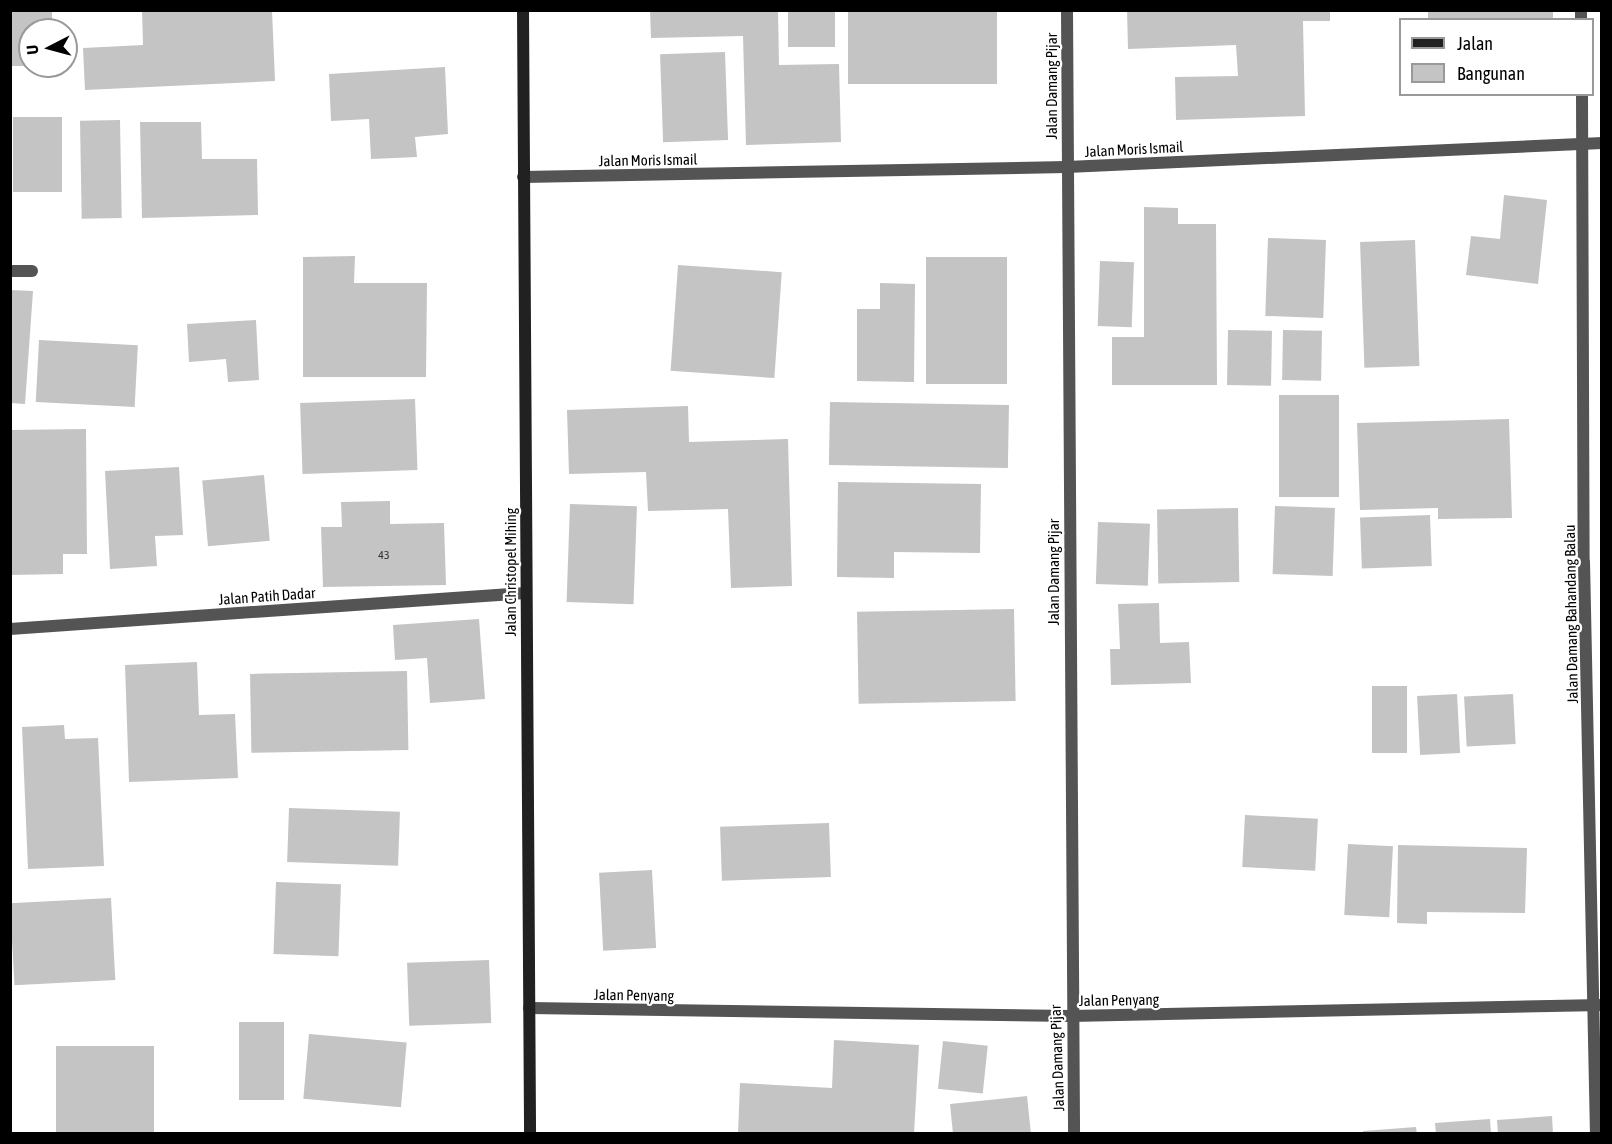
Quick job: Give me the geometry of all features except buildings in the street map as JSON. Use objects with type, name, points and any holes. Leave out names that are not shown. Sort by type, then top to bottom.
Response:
[{"type":"street","name":"Jalan Christopel Mihing","points":[[523,10],[530,1134]]},
{"type":"street","name":"Jalan Damang Pijar","points":[[1067,10],[1071,1016],[1074,1134]]},
{"type":"street","name":"Jalan Damang Bahandang Balau","points":[[1582,96],[1584,562],[1598,1005],[1596,1134]]},
{"type":"street","name":"Jalan Moris Ismail","points":[[523,177],[1067,167],[1602,143]]},
{"type":"street","points":[[10,271],[32,271]]},
{"type":"street","name":"Jalan Patih Dadar","points":[[10,629],[526,593]]},
{"type":"street","name":"Jalan Penyang","points":[[529,1008],[1071,1016],[1598,1005]]}]
